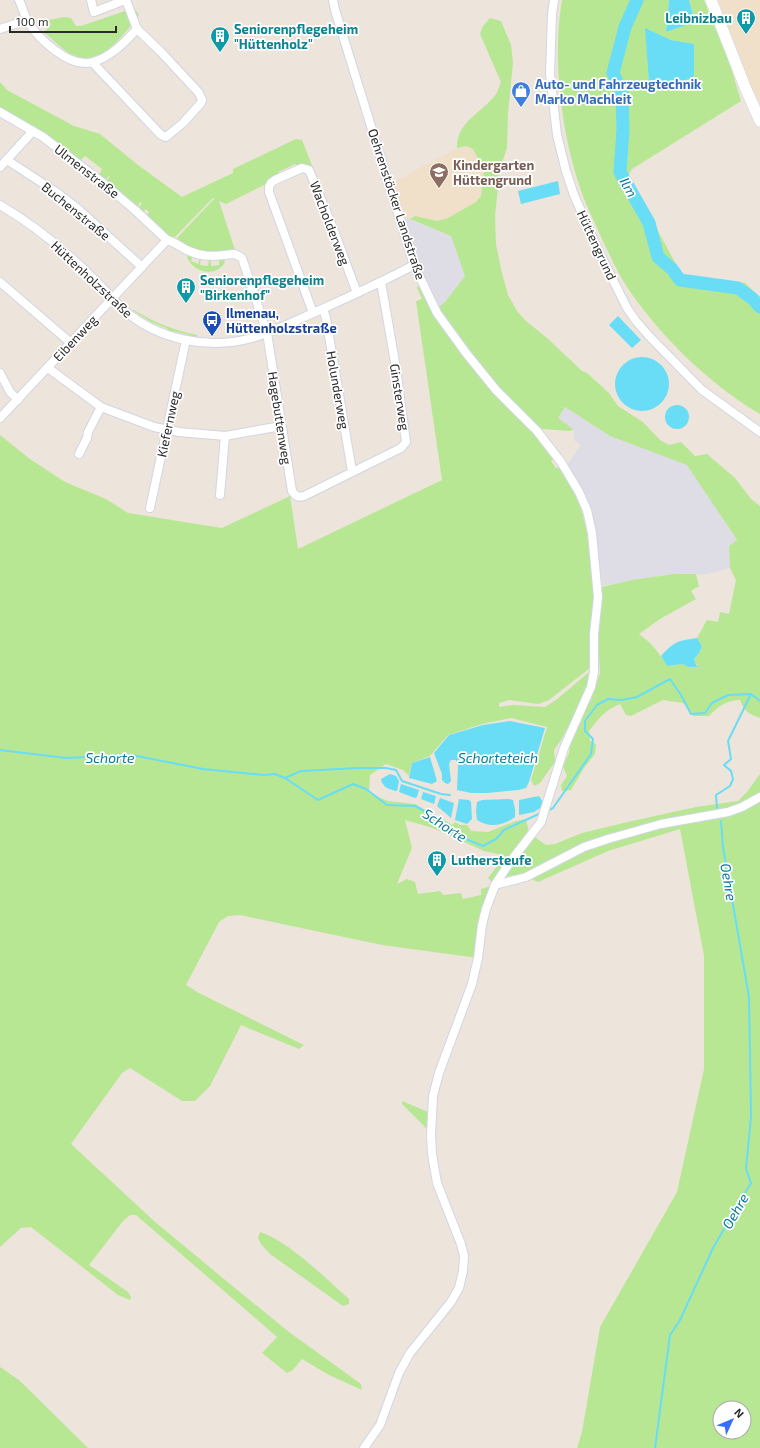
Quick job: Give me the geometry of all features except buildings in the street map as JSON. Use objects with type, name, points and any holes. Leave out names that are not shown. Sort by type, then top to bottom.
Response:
[{"type":"main road","points":[[711,0],[757,106],[760,121]]},
{"type":"street","points":[[19,0],[27,20],[37,33],[61,55],[81,64],[93,62],[110,54],[123,44],[137,29]]},
{"type":"street","points":[[91,0],[94,12],[126,0],[137,29],[198,93],[202,100],[201,104],[172,133],[166,137],[162,135],[93,62]]},
{"type":"street","name":"Oehrenstöcker Landstraße","points":[[333,0],[414,265],[437,313],[487,381],[538,431],[550,446],[579,492],[587,510],[592,533],[598,597],[594,634],[594,672],[591,687],[564,748],[541,822],[510,862],[495,885],[482,925],[478,958],[472,984],[439,1073],[433,1096],[431,1135],[432,1154],[437,1183],[461,1244],[464,1256],[463,1271],[459,1288],[451,1302],[410,1353],[399,1373],[380,1425],[364,1448]]},
{"type":"street","name":"Hüttengrund","points":[[554,0],[552,14],[550,74],[557,135],[574,195],[598,250],[627,308],[649,336],[702,390],[760,432]]},
{"type":"street","points":[[0,29],[27,20]]},
{"type":"street","name":"Ulmenstraße","points":[[0,112],[33,131],[103,183],[167,240],[189,251],[202,255],[221,256],[236,254],[240,256],[267,333]]},
{"type":"street","points":[[0,168],[33,131]]},
{"type":"street","name":"Buchenstraße","points":[[7,160],[56,192],[78,209],[142,267]]},
{"type":"street","name":"Wacholderweg","points":[[313,313],[269,192],[271,183],[302,168],[309,170],[331,223],[357,293]]},
{"type":"street","name":"Hüttenholzstraße","points":[[0,205],[62,250],[95,280],[124,310],[142,323],[158,331],[186,340],[226,343],[250,339],[323,309],[382,282],[414,265]]},
{"type":"street","name":"Eibenweg","points":[[0,418],[167,240]]},
{"type":"street","points":[[0,282],[71,343]]},
{"type":"street","name":"Ginsterweg","points":[[301,497],[401,448],[406,442],[382,282]]},
{"type":"street","name":"Holunderweg","points":[[323,309],[326,318],[352,471]]},
{"type":"street","name":"Hagebuttenweg","points":[[267,333],[292,491],[296,496],[301,497]]},
{"type":"street","name":"Kiefernweg","points":[[150,508],[186,340]]},
{"type":"street","points":[[48,368],[101,407],[166,430],[225,436],[281,426]]},
{"type":"street","points":[[0,373],[10,392],[18,400]]},
{"type":"street","points":[[80,454],[88,432],[101,407]]},
{"type":"street","points":[[220,495],[225,436]]},
{"type":"street","points":[[495,885],[526,877],[584,847],[628,832],[661,824],[728,812],[742,808],[760,797]]},
{"type":"shaded area","points":[[716,0],[760,0],[760,100],[757,101]]},
{"type":"shaded area","name":"Kindergarten Hüttengrund","points":[[466,146],[473,149],[484,170],[481,196],[476,202],[448,218],[437,221],[415,216],[410,219],[404,217],[394,182],[457,148]]},
{"type":"shaded area","points":[[404,217],[451,236],[465,276],[445,302],[438,308],[421,270],[411,243]]},
{"type":"shaded area","points":[[565,407],[610,436],[688,465],[737,541],[729,546],[730,568],[707,574],[674,574],[603,586],[596,546],[567,465],[581,445],[574,440],[574,431],[558,418]]},
{"type":"green space","points":[[562,0],[669,0],[666,32],[695,22],[689,0],[704,0],[730,65],[741,101],[632,169],[628,176],[682,275],[745,283],[760,297],[760,414],[741,402],[704,374],[670,341],[640,305],[627,287],[617,269],[587,206],[571,158],[561,104],[558,50]],"holes":[[[646,29],[671,40],[693,44],[649,82]]]},
{"type":"green space","points":[[134,8],[139,15],[126,31],[110,48],[101,54],[91,57],[81,58],[70,54],[44,32],[51,25],[49,20],[64,17],[71,18],[76,26],[81,26]]},
{"type":"green space","points":[[490,18],[501,21],[511,45],[513,63],[508,113],[507,148],[500,169],[495,216],[496,244],[508,295],[517,311],[526,321],[609,393],[618,406],[643,422],[660,440],[669,445],[681,442],[695,456],[707,454],[735,478],[751,499],[760,506],[760,718],[747,712],[740,700],[723,705],[709,716],[694,716],[683,703],[663,700],[631,716],[626,715],[620,704],[602,715],[589,731],[590,741],[596,744],[595,754],[584,768],[571,790],[562,791],[561,785],[567,776],[563,766],[569,753],[571,742],[579,720],[591,700],[600,673],[598,636],[602,587],[632,580],[674,574],[696,574],[699,586],[691,591],[696,599],[660,619],[639,634],[655,648],[667,666],[683,664],[697,665],[694,659],[702,646],[697,638],[707,620],[718,622],[720,612],[729,614],[736,580],[730,568],[729,546],[737,540],[687,465],[610,436],[565,407],[558,418],[573,429],[570,431],[542,429],[511,402],[485,371],[438,308],[445,302],[465,276],[451,236],[410,219],[415,216],[437,221],[448,218],[476,202],[481,196],[484,170],[473,149],[466,146],[457,148],[458,139],[465,124],[496,94],[501,82],[480,34],[483,26]]},
{"type":"green space","points":[[0,82],[7,90],[74,126],[100,134],[138,165],[182,197],[233,173],[233,169],[296,139],[302,140],[313,168],[299,167],[295,164],[278,172],[281,176],[226,204],[219,201],[235,250],[220,253],[200,251],[179,242],[177,238],[214,199],[213,198],[175,237],[168,236],[146,216],[149,212],[146,209],[142,213],[138,209],[142,203],[140,202],[137,208],[106,181],[110,176],[105,180],[99,175],[102,169],[85,156],[80,161],[0,109]]},
{"type":"green space","points":[[189,254],[193,255],[191,261],[198,264],[201,258],[200,265],[208,266],[209,259],[211,259],[211,266],[219,265],[219,259],[224,259],[225,262],[216,270],[205,272],[194,267],[187,257]]},
{"type":"green space","points":[[420,282],[444,327],[481,379],[498,398],[535,433],[554,457],[551,461],[556,468],[560,467],[577,499],[587,533],[594,600],[590,668],[549,700],[538,704],[509,700],[499,703],[499,707],[513,705],[545,707],[556,700],[588,673],[591,676],[585,694],[561,740],[554,750],[555,762],[540,783],[534,786],[531,780],[547,727],[511,718],[482,724],[448,735],[430,756],[412,763],[409,776],[403,770],[386,764],[370,775],[369,793],[388,801],[415,804],[453,825],[455,822],[460,825],[467,825],[471,831],[488,832],[516,821],[526,819],[529,833],[546,845],[555,844],[582,833],[632,821],[696,807],[738,801],[747,792],[760,774],[760,1448],[577,1448],[582,1432],[600,1327],[677,1192],[704,1069],[704,956],[680,829],[608,851],[538,882],[526,877],[495,885],[478,958],[382,945],[240,915],[228,916],[219,922],[186,985],[199,993],[304,1045],[299,1049],[241,1025],[210,1086],[195,1101],[182,1101],[130,1068],[122,1073],[71,1144],[154,1221],[289,1332],[361,1384],[362,1390],[329,1375],[302,1359],[293,1370],[287,1373],[262,1353],[277,1337],[136,1215],[130,1215],[123,1221],[89,1265],[128,1292],[131,1297],[130,1300],[118,1295],[31,1227],[21,1228],[0,1247],[0,435],[30,459],[65,482],[106,499],[128,513],[222,528],[290,496],[298,549],[442,480],[416,301],[422,299],[417,288]],"holes":[[[405,820],[433,828],[484,851],[498,854],[498,865],[488,878],[495,885],[481,889],[481,895],[463,899],[461,893],[443,895],[440,891],[418,894],[415,882],[407,879],[397,884],[412,848]]]},
{"type":"green space","points":[[132,310],[164,326],[197,335],[197,337],[193,336],[193,338],[190,337],[190,335],[172,331],[172,333],[168,331],[168,329],[151,322]]},
{"type":"green space","points":[[402,1101],[428,1112],[427,1129],[402,1104]]},
{"type":"green space","points":[[260,1232],[283,1244],[307,1261],[349,1299],[349,1304],[343,1306],[270,1254],[258,1238]]},
{"type":"green space","points":[[0,1367],[19,1380],[88,1448],[0,1448]]},
{"type":"water","points":[[669,0],[689,0],[695,22],[666,32]]},
{"type":"water","points":[[645,28],[671,40],[694,44],[694,76],[674,86],[649,82]]},
{"type":"water","points":[[558,181],[560,194],[521,204],[518,191]]},
{"type":"water","points":[[618,316],[641,340],[632,348],[609,325]]},
{"type":"water","points":[[642,357],[652,359],[661,365],[667,374],[669,384],[667,394],[661,403],[652,409],[642,411],[632,409],[623,403],[617,394],[615,384],[617,374],[623,365],[632,359]]},
{"type":"water","points":[[677,405],[685,409],[689,417],[685,425],[677,429],[669,425],[665,417],[669,409]]},
{"type":"water","points":[[697,638],[702,646],[694,659],[697,667],[688,667],[683,664],[667,666],[661,656],[669,648],[681,641]]},
{"type":"water","name":"Schorteteich","points":[[510,721],[545,728],[526,788],[487,793],[471,793],[457,790],[458,766],[456,760],[451,760],[449,764],[451,781],[448,784],[442,780],[442,774],[434,753],[449,735],[483,725]]},
{"type":"water","points":[[430,757],[437,781],[432,784],[409,778],[412,763]]},
{"type":"water","points":[[390,774],[396,776],[399,781],[397,791],[386,788],[382,782],[381,779]]},
{"type":"water","points":[[401,784],[419,790],[417,797],[415,798],[399,792]]},
{"type":"water","points":[[423,792],[436,796],[434,804],[421,799]]},
{"type":"water","points":[[539,796],[543,802],[543,806],[534,812],[519,815],[519,800]]},
{"type":"water","points":[[440,798],[454,803],[451,818],[437,806]]},
{"type":"water","points":[[459,799],[469,800],[471,802],[472,819],[467,824],[455,820]]},
{"type":"water","points":[[482,800],[513,800],[515,817],[496,825],[482,823],[477,820],[477,802]]},
{"type":"waterway","name":"Ilm","points":[[637,0],[625,27],[613,73],[622,93],[623,130],[620,172],[649,223],[658,257],[672,269],[680,280],[738,288],[753,299],[760,307]]},
{"type":"waterway","name":"Schorte","points":[[547,811],[553,808],[591,754],[593,739],[585,731],[585,721],[597,705],[608,699],[622,700],[637,697],[670,679],[681,695],[691,714],[705,713],[712,703],[728,695],[751,694],[760,701]]},
{"type":"waterway","name":"Oehre","points":[[717,808],[716,795],[730,786],[733,779],[731,771],[724,765],[731,759],[728,741],[751,694]]},
{"type":"waterway","name":"Schorte","points":[[0,750],[66,758],[132,755],[203,769],[264,775],[275,774],[285,778],[318,800],[353,784],[366,789],[387,805],[415,806],[439,819],[458,836],[483,846],[496,839],[504,830],[541,813]]},
{"type":"waterway","points":[[285,778],[301,771],[386,768],[396,770],[402,781],[441,794],[450,795]]},
{"type":"waterway","name":"Oehre","points":[[655,1448],[670,1335],[680,1320],[713,1248],[751,1183],[746,1169],[751,1116],[749,997],[723,847],[721,821]]},
{"type":"place","name":"Leibnizbau","points":[[746,35]]},
{"type":"place","name":"Seniorenpflegeheim \"Hüttenholz\"","points":[[220,53]]},
{"type":"place","name":"Auto- und Fahrzeugtechnik Marko Machleit","points":[[521,108]]},
{"type":"place","name":"Kindergarten Hüttengrund","points":[[439,189]]},
{"type":"place","name":"Seniorenpflegeheim \"Birkenhof\"","points":[[186,304]]},
{"type":"place","name":"Ilmenau, Hüttenholzstraße","points":[[212,337]]},
{"type":"place","name":"Luthersteufe","points":[[437,877]]}]
